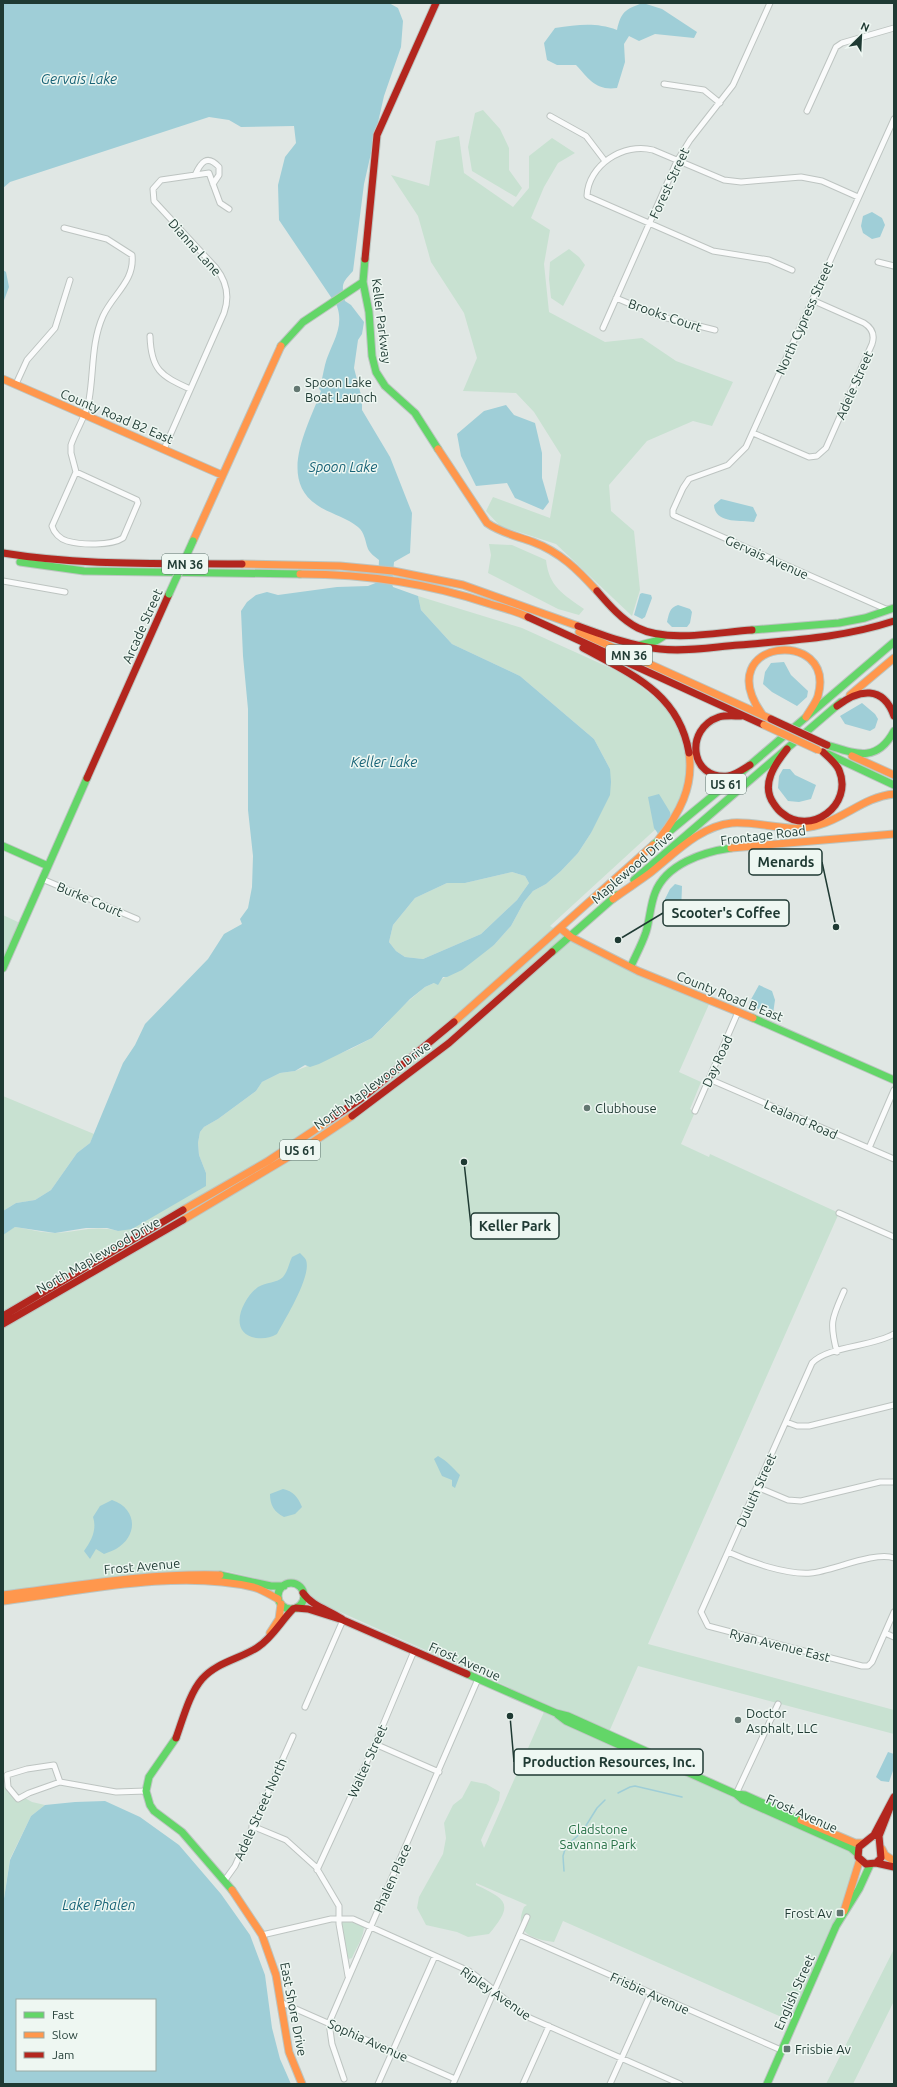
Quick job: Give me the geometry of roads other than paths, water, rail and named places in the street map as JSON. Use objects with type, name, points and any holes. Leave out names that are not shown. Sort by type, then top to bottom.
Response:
[{"type":"main road","name":"Keller Parkway","points":[[436,3],[377,135],[362,282],[369,312],[372,356],[376,372],[385,386],[415,413],[482,518],[497,531],[539,545],[557,554],[574,567],[621,616],[640,630],[664,636]]},
{"type":"main road","name":"Arcade Street","points":[[3,968],[278,349],[303,322],[362,282]]},
{"type":"main road","name":"County Road B2 East","points":[[3,379],[222,475]]},
{"type":"main road","name":"MN 36","points":[[3,553],[38,559],[84,562],[367,568],[404,572],[445,580],[495,595],[763,715],[894,776]]},
{"type":"main road","name":"MN 36","points":[[3,559],[33,565],[84,570],[366,576],[404,581],[461,594],[522,614],[894,785]]},
{"type":"main road","points":[[495,595],[635,645],[660,649],[688,649],[833,637],[870,630],[894,621]]},
{"type":"main road","points":[[635,645],[652,642],[664,636],[839,623],[865,618],[891,609]]},
{"type":"main road","points":[[522,614],[642,681],[661,698],[674,714],[687,744],[690,765],[690,782],[679,813],[659,839]]},
{"type":"main road","name":"US 61","points":[[560,928],[659,839],[750,765],[894,642]]},
{"type":"main road","points":[[763,715],[748,692],[748,680],[750,673],[761,657],[773,650],[786,649],[799,651],[806,655],[815,664],[821,676],[820,695],[806,717]]},
{"type":"main road","name":"US 61","points":[[787,749],[894,658]]},
{"type":"main road","points":[[837,706],[855,694],[868,693],[883,698],[890,707],[894,716]]},
{"type":"main road","points":[[750,718],[728,715],[712,719],[700,729],[695,746],[700,763],[712,774],[729,776],[750,765]]},
{"type":"main road","points":[[827,745],[856,754],[868,754],[884,747],[894,731]]},
{"type":"main road","points":[[787,749],[771,771],[768,791],[778,810],[789,818],[802,822],[823,817],[832,810],[840,799],[842,787],[841,774],[834,764],[820,751]]},
{"type":"main road","name":"Maplewood Drive","points":[[571,937],[709,815],[787,749]]},
{"type":"main road","points":[[613,899],[637,883],[700,835],[714,827],[732,823],[811,827],[827,822],[871,798],[894,794]]},
{"type":"main road","name":"Frontage Road","points":[[631,966],[647,927],[650,906],[655,892],[666,876],[684,864],[712,853],[738,847],[894,834]]},
{"type":"main road","points":[[3,846],[48,866]]},
{"type":"main road","name":"County Road B East","points":[[560,928],[571,937],[672,986],[738,1012],[894,1080]]},
{"type":"main road","name":"North Maplewood Drive","points":[[3,1316],[268,1161],[330,1122],[409,1061],[560,928]]},
{"type":"main road","name":"North Maplewood Drive","points":[[3,1324],[122,1256],[307,1146],[363,1109],[449,1043],[571,937]]},
{"type":"main road","name":"Frost Avenue","points":[[3,1595],[138,1577],[190,1574],[221,1575],[271,1586],[284,1586]]},
{"type":"main road","name":"Frost Avenue","points":[[3,1601],[126,1585],[190,1581],[235,1584],[263,1590],[279,1602]]},
{"type":"main road","points":[[146,1791],[149,1777],[176,1738],[194,1692],[202,1679],[220,1665],[251,1652],[266,1641],[276,1631],[286,1616],[302,1602],[303,1593],[297,1585],[290,1584],[284,1586],[279,1592],[279,1618],[266,1641]]},
{"type":"main road","name":"Frost Avenue","points":[[303,1593],[309,1601],[331,1611],[343,1620]]},
{"type":"main road","points":[[279,1602],[286,1608],[294,1608]]},
{"type":"main road","name":"Frost Avenue","points":[[294,1608],[310,1610],[343,1620],[556,1713],[568,1716],[648,1752],[653,1757],[736,1794],[743,1800],[850,1848],[859,1857]]},
{"type":"main road","name":"East Shore Drive","points":[[146,1791],[150,1805],[154,1810],[185,1836],[225,1880],[262,1935],[276,1975],[289,2052],[302,2084]]},
{"type":"main road","name":"Frost Avenue","points":[[736,1794],[745,1795],[852,1841],[865,1842]]},
{"type":"main road","points":[[893,1798],[874,1835],[865,1842],[859,1857],[873,1864],[894,1867]]},
{"type":"main road","points":[[873,1864],[881,1858],[880,1836],[893,1798]]},
{"type":"main road","points":[[865,1842],[875,1841],[889,1858],[894,1861]]},
{"type":"main road","name":"English Street","points":[[767,2084],[780,2050],[844,1911],[846,1900],[858,1870],[859,1857]]},
{"type":"main road","name":"English Street","points":[[844,1911],[852,1902],[873,1864]]},
{"type":"street","name":"Forest Street","points":[[603,328],[677,161],[690,140],[733,85],[770,3]]},
{"type":"street","points":[[807,111],[836,47],[842,43],[894,28]]},
{"type":"street","points":[[664,84],[704,90],[720,103]]},
{"type":"street","points":[[550,116],[586,136],[605,161]]},
{"type":"street","name":"North Cypress Street","points":[[683,488],[694,477],[721,468],[734,460],[746,447],[894,119]]},
{"type":"street","points":[[792,270],[769,260],[713,251],[587,196],[588,187],[596,171],[605,161],[638,148],[653,150],[724,180],[741,182],[788,177],[806,177],[822,180],[858,197]]},
{"type":"street","points":[[195,175],[200,164],[206,160],[214,161],[219,167],[220,175],[213,184],[220,203],[230,210]]},
{"type":"street","name":"Dianna Lane","points":[[164,449],[224,313],[227,299],[226,285],[216,268],[156,204],[152,193],[154,185],[161,180],[209,173],[213,184]]},
{"type":"street","points":[[64,228],[107,239],[132,254],[133,264],[125,285],[104,315],[95,339],[89,401],[71,446],[71,453],[76,472],[52,526],[60,538],[67,542],[109,544],[123,538],[138,503],[137,500],[76,472]]},
{"type":"street","points":[[878,262],[894,266]]},
{"type":"street","points":[[16,384],[27,360],[55,328],[70,280]]},
{"type":"street","name":"Brooks Court","points":[[616,298],[665,318],[715,330]]},
{"type":"street","name":"Adele Street","points":[[753,432],[809,457],[817,456],[826,448],[873,341],[873,332],[864,324],[812,300]]},
{"type":"street","points":[[150,336],[151,354],[157,367],[167,377],[190,389]]},
{"type":"street","name":"Gervais Avenue","points":[[683,488],[673,510],[677,517],[891,609]]},
{"type":"street","points":[[3,581],[65,592]]},
{"type":"street","name":"Burke Court","points":[[42,879],[137,919]]},
{"type":"street","name":"Day Road","points":[[695,1111],[738,1012]]},
{"type":"street","name":"Lealand Road","points":[[709,1079],[894,1159]]},
{"type":"street","points":[[869,1148],[894,1090]]},
{"type":"street","points":[[839,1213],[894,1237]]},
{"type":"street","points":[[844,1291],[834,1313],[831,1325],[836,1352],[884,1340],[894,1334]]},
{"type":"street","name":"Duluth Street","points":[[701,1612],[810,1367],[820,1356],[836,1352]]},
{"type":"street","points":[[786,1422],[797,1426],[809,1426],[894,1405]]},
{"type":"street","points":[[757,1487],[788,1500],[801,1502],[880,1482],[894,1482]]},
{"type":"street","points":[[728,1552],[754,1562],[803,1573],[820,1571],[883,1556],[894,1558]]},
{"type":"street","name":"Ryan Avenue East","points":[[701,1612],[708,1626],[862,1666],[868,1666],[872,1662],[884,1633]]},
{"type":"street","points":[[894,1612],[884,1633],[894,1637]]},
{"type":"street","points":[[305,1707],[343,1620]]},
{"type":"street","name":"Walter Street","points":[[318,1870],[375,1744],[414,1651]]},
{"type":"street","name":"Phalen Place","points":[[329,2023],[478,1679]]},
{"type":"street","points":[[736,1794],[778,1704]]},
{"type":"street","name":"Adele Street North","points":[[225,1880],[231,1873],[293,1736]]},
{"type":"street","points":[[375,1744],[439,1772]]},
{"type":"street","points":[[60,1782],[54,1765],[27,1768],[7,1775],[8,1787],[18,1799],[29,1793],[60,1782],[116,1792],[146,1791]]},
{"type":"street","points":[[252,1826],[286,1840],[318,1870],[339,1906],[339,1919],[348,1977]]},
{"type":"street","points":[[454,2082],[527,1917]]},
{"type":"street","name":"Ripley Avenue","points":[[262,1935],[339,1919],[353,1919],[469,1971],[494,1990],[511,2006],[530,2018],[680,2084]]},
{"type":"street","name":"Frisbie Avenue","points":[[519,1935],[780,2050]]},
{"type":"street","points":[[378,2084],[435,1956]]},
{"type":"street","points":[[610,2084],[651,1993]]},
{"type":"street","name":"Sophia Avenue","points":[[280,2002],[392,2051],[454,2082]]},
{"type":"street","points":[[329,2023],[332,2044],[344,2079]]},
{"type":"street","points":[[523,2084],[549,2026]]},
{"type":"water","name":"Keller Lake","points":[[3,3],[389,3],[398,8],[403,21],[401,47],[384,96],[364,184],[353,271],[343,284],[345,301],[351,305],[364,322],[362,334],[358,340],[354,368],[362,399],[362,410],[390,457],[412,513],[410,553],[394,562],[392,584],[393,587],[418,596],[421,610],[452,644],[520,676],[594,739],[610,769],[610,795],[591,833],[578,853],[546,884],[533,891],[524,902],[511,926],[494,945],[462,970],[447,977],[443,977],[438,985],[434,983],[425,987],[410,999],[372,1038],[319,1064],[310,1067],[305,1065],[295,1071],[280,1073],[262,1082],[256,1091],[218,1119],[204,1127],[200,1132],[198,1143],[199,1155],[206,1173],[206,1186],[132,1229],[118,1231],[107,1228],[86,1228],[55,1233],[15,1227],[3,1235],[3,1211],[16,1203],[35,1200],[51,1190],[77,1153],[90,1143],[123,1063],[135,1045],[145,1024],[208,959],[224,934],[242,924],[240,919],[248,908],[252,887],[253,856],[248,810],[248,709],[243,656],[241,611],[247,602],[256,595],[267,592],[278,595],[337,587],[368,586],[378,582],[379,560],[368,549],[363,534],[358,527],[317,505],[305,494],[299,481],[298,466],[300,451],[304,435],[321,391],[319,389],[325,365],[338,330],[339,314],[337,306],[279,220],[278,185],[285,157],[296,143],[294,126],[241,127],[229,120],[209,117],[10,182],[3,188]],"holes":[[[512,872],[525,876],[529,883],[517,900],[481,934],[423,959],[405,957],[396,951],[389,942],[393,925],[415,898],[447,883],[465,883]]]},
{"type":"water","points":[[643,3],[662,9],[697,32],[694,38],[655,34],[639,41],[629,36],[624,44],[625,62],[617,88],[604,88],[598,86],[576,65],[557,65],[547,60],[544,43],[555,28],[594,25],[609,27],[617,30],[622,15],[628,9]]},
{"type":"water","points":[[872,212],[882,218],[885,225],[880,237],[872,239],[863,233],[861,226],[863,216]]},
{"type":"water","points":[[3,270],[6,272],[9,287],[3,303]]},
{"type":"water","points":[[506,405],[514,415],[535,423],[542,453],[542,478],[549,502],[543,510],[515,498],[507,483],[476,486],[461,456],[457,434],[484,411]]},
{"type":"water","points":[[721,499],[753,507],[757,515],[754,522],[730,520],[719,515],[715,511],[714,505]]},
{"type":"water","points":[[640,594],[651,595],[652,598],[645,617],[642,619],[634,615]]},
{"type":"water","points":[[678,605],[690,609],[692,612],[690,623],[687,627],[672,627],[667,622],[671,610]]},
{"type":"water","points":[[784,662],[791,675],[808,691],[807,697],[797,706],[772,692],[763,684],[765,672],[771,663]]},
{"type":"water","points":[[862,703],[875,714],[878,719],[875,728],[870,731],[845,724],[840,716]]},
{"type":"water","points":[[783,769],[790,769],[795,775],[816,785],[811,799],[799,802],[788,801],[778,788],[779,776]]},
{"type":"water","points":[[659,794],[670,812],[672,824],[659,835],[654,828],[648,797]]},
{"type":"water","points":[[675,884],[682,886],[681,913],[667,907],[663,903],[670,889]]},
{"type":"water","points":[[759,985],[772,991],[775,1000],[773,1014],[750,1006],[749,1003]]},
{"type":"water","points":[[300,1253],[306,1260],[307,1267],[305,1276],[297,1297],[277,1334],[262,1338],[247,1335],[242,1330],[240,1315],[247,1299],[258,1287],[281,1279],[285,1275],[292,1257]]},
{"type":"water","points":[[438,1456],[447,1462],[460,1475],[455,1488],[452,1486],[452,1480],[442,1476],[434,1459]]},
{"type":"water","points":[[283,1489],[290,1491],[295,1495],[302,1507],[295,1514],[284,1517],[273,1508],[270,1494]]},
{"type":"water","points":[[112,1500],[121,1504],[127,1510],[132,1523],[131,1530],[123,1544],[116,1549],[104,1554],[96,1549],[90,1559],[84,1551],[93,1534],[93,1517],[100,1506]]},
{"type":"water","points":[[888,1752],[894,1754],[894,1768],[889,1782],[881,1781],[876,1777]]},
{"type":"water","name":"Lake Phalen","points":[[105,1801],[140,1817],[179,1845],[221,1894],[250,1935],[265,1975],[272,2028],[280,2059],[291,2084],[3,2084],[3,1905],[10,1860],[31,1816],[45,1805]]},
{"type":"waterway","points":[[618,1793],[635,1786],[682,1797]]},
{"type":"waterway","points":[[564,1871],[563,1856],[566,1846],[582,1832],[597,1808],[605,1800]]},
{"type":"place","name":"Spoon Lake Boat Launch","points":[[297,389]]},
{"type":"place","name":"Menards","points":[[836,927]]},
{"type":"place","name":"Scooter's Coffee","points":[[618,940]]},
{"type":"place","name":"Clubhouse","points":[[587,1108]]},
{"type":"place","name":"Keller Park","points":[[464,1162]]},
{"type":"place","name":"Production Resources, Inc.","points":[[510,1716]]},
{"type":"place","name":"Doctor Asphalt, LLC","points":[[738,1720]]},
{"type":"place","name":"Frost Av","points":[[840,1913]]},
{"type":"place","name":"Frisbie Av","points":[[787,2049]]},
{"type":"water label","name":"Gervais Lake","points":[[79,79]]},
{"type":"water label","name":"Spoon Lake","points":[[343,467]]},
{"type":"park label","name":"Gladstone Savanna Park","points":[[598,1836]]}]
